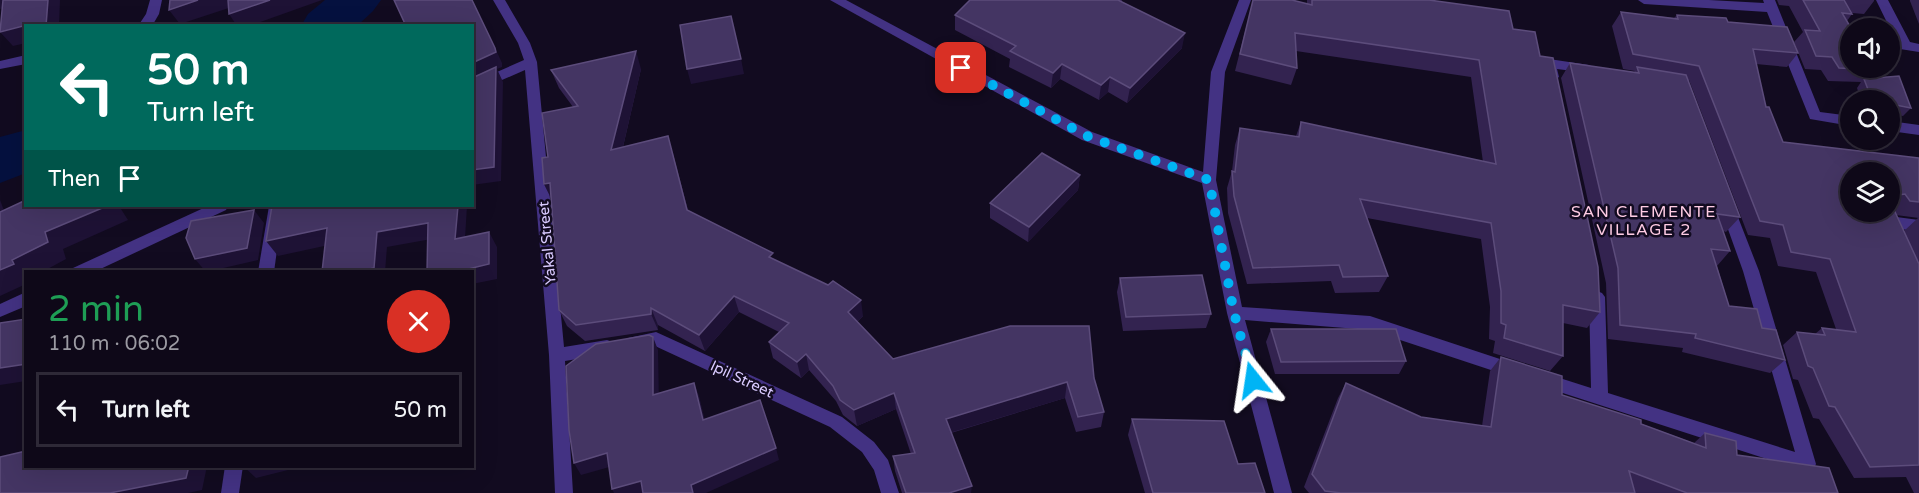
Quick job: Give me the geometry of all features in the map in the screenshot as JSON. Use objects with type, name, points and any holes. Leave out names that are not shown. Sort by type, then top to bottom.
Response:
[{"type":"street","points":[[147,24],[155,9],[156,0]]},
{"type":"street","name":"Yakal Street","points":[[499,0],[524,43],[531,62],[557,355],[564,493]]},
{"type":"street","points":[[836,0],[1087,136],[1209,180]]},
{"type":"street","points":[[1245,0],[1218,72],[1209,180],[1234,313],[1283,493]]},
{"type":"street","points":[[1644,0],[1771,4],[1815,116],[1840,119]]},
{"type":"street","points":[[1882,0],[1905,46],[1919,48]]},
{"type":"street","points":[[0,65],[24,59]]},
{"type":"street","points":[[474,88],[531,62]]},
{"type":"street","points":[[1554,87],[1549,63],[1604,72]]},
{"type":"street","points":[[1900,127],[1919,130]]},
{"type":"street","points":[[1234,313],[1370,323],[1807,464],[1751,271],[1723,194]]},
{"type":"street","points":[[82,270],[219,207]]},
{"type":"street","points":[[266,270],[276,207]]},
{"type":"street","points":[[1900,221],[1919,226]]},
{"type":"street","points":[[1888,222],[1898,241]]},
{"type":"street","points":[[1596,283],[1600,399]]},
{"type":"street","points":[[0,311],[24,299]]},
{"type":"street","name":"Ipil Street","points":[[557,355],[656,339],[836,422],[868,447],[878,459],[890,493]]},
{"type":"street","points":[[230,493],[234,468]]},
{"type":"building","points":[[3,0],[48,0],[46,24],[24,24],[0,32]]},
{"type":"building","points":[[170,0],[198,0],[169,10]]},
{"type":"building","points":[[228,0],[270,0],[229,14]]},
{"type":"building","points":[[394,0],[472,0],[496,52],[474,62],[474,24],[405,24]]},
{"type":"building","points":[[970,0],[1118,0],[1185,33],[1130,88],[1110,77],[1101,85],[1062,64],[1053,73],[1010,51],[1016,46],[955,15]]},
{"type":"building","points":[[1253,0],[1292,0],[1312,5],[1312,0],[1429,0],[1509,11],[1513,29],[1535,32],[1540,56],[1553,58],[1598,267],[1600,312],[1563,305],[1563,356],[1504,338],[1506,325],[1501,323],[1501,291],[1491,223],[1360,199],[1388,276],[1343,277],[1339,265],[1253,268],[1234,196],[1232,171],[1235,172],[1240,128],[1299,137],[1301,122],[1496,164],[1479,60],[1295,33],[1297,68],[1240,54]]},
{"type":"building","points":[[1803,0],[1844,0],[1852,14],[1842,13],[1845,18],[1840,18],[1840,68],[1832,57],[1816,56],[1805,30],[1820,31]]},
{"type":"building","points":[[1621,12],[1678,19],[1677,15],[1726,18],[1728,22],[1787,27],[1798,53],[1753,49],[1766,107],[1769,107],[1783,142],[1919,158],[1919,202],[1910,201],[1905,194],[1900,195],[1900,162],[1840,162],[1840,222],[1900,222],[1919,264],[1919,465],[1870,467],[1835,407],[1829,406],[1813,368],[1808,366],[1797,332],[1825,335],[1822,328],[1856,332],[1830,259],[1791,252],[1783,225],[1760,221],[1699,66],[1633,54]]},
{"type":"building","points":[[731,16],[741,59],[687,69],[680,25]]},
{"type":"building","points":[[636,51],[611,150],[668,136],[687,210],[773,253],[769,257],[828,285],[833,281],[861,300],[848,312],[893,359],[1010,326],[1089,326],[1094,378],[1104,412],[1078,417],[1067,382],[946,419],[972,486],[949,493],[906,493],[893,456],[915,453],[894,393],[854,410],[840,400],[833,386],[806,354],[797,362],[769,342],[789,323],[734,296],[699,335],[651,308],[651,314],[576,325],[559,310],[550,183],[544,184],[542,158],[548,157],[542,113],[578,106],[551,70]]},
{"type":"building","points":[[1570,63],[1639,73],[1637,67],[1686,75],[1740,217],[1717,214],[1730,251],[1711,249],[1729,306],[1757,309],[1762,328],[1776,330],[1785,360],[1695,338],[1696,334],[1620,325],[1618,268]]},
{"type":"building","points":[[496,67],[494,167],[474,170],[474,77]]},
{"type":"building","points":[[1900,78],[1911,108],[1900,106],[1900,90],[1868,90],[1864,79]]},
{"type":"building","points":[[1042,153],[1080,175],[1029,227],[990,203]]},
{"type":"building","points":[[24,201],[24,207],[105,207],[45,232],[48,242],[12,260],[14,264],[0,270],[0,212]]},
{"type":"building","points":[[272,207],[458,207],[455,239],[489,232],[489,264],[464,270],[427,270],[428,223],[377,232],[374,268],[364,270],[322,270],[327,228],[266,241]]},
{"type":"building","points":[[254,210],[247,248],[195,259],[186,238],[191,221]]},
{"type":"building","points":[[1202,275],[1211,314],[1126,317],[1120,278]]},
{"type":"building","points":[[24,319],[24,364],[0,368],[0,323]]},
{"type":"building","points":[[1271,329],[1396,329],[1406,361],[1281,362]]},
{"type":"building","points":[[649,335],[653,337],[653,395],[694,383],[703,420],[760,400],[776,448],[691,485],[693,493],[643,493],[641,481],[612,489],[607,453],[574,463],[569,430],[566,366],[596,344]]},
{"type":"building","points":[[1501,357],[1562,376],[1562,395],[1641,420],[1641,424],[1706,448],[1705,433],[1736,441],[1737,455],[1829,468],[1838,493],[1687,493],[1629,471],[1635,493],[1341,493],[1325,491],[1312,474],[1346,383],[1421,417],[1491,427]]},
{"type":"building","points":[[1132,419],[1224,421],[1238,464],[1255,463],[1265,493],[1153,493]]},
{"type":"building","points":[[24,451],[24,468],[188,468],[186,478],[110,493],[0,493],[0,457]]},
{"type":"waterway","points":[[328,24],[356,0]]},
{"type":"waterway","points":[[0,162],[12,154],[24,151]]},
{"type":"district","name":"SAN CLEMENTE VILLAGE 2","points":[[1644,220]]},
{"type":"route","points":[[961,68],[1087,136],[1209,180],[1234,313],[1253,380]]}]
